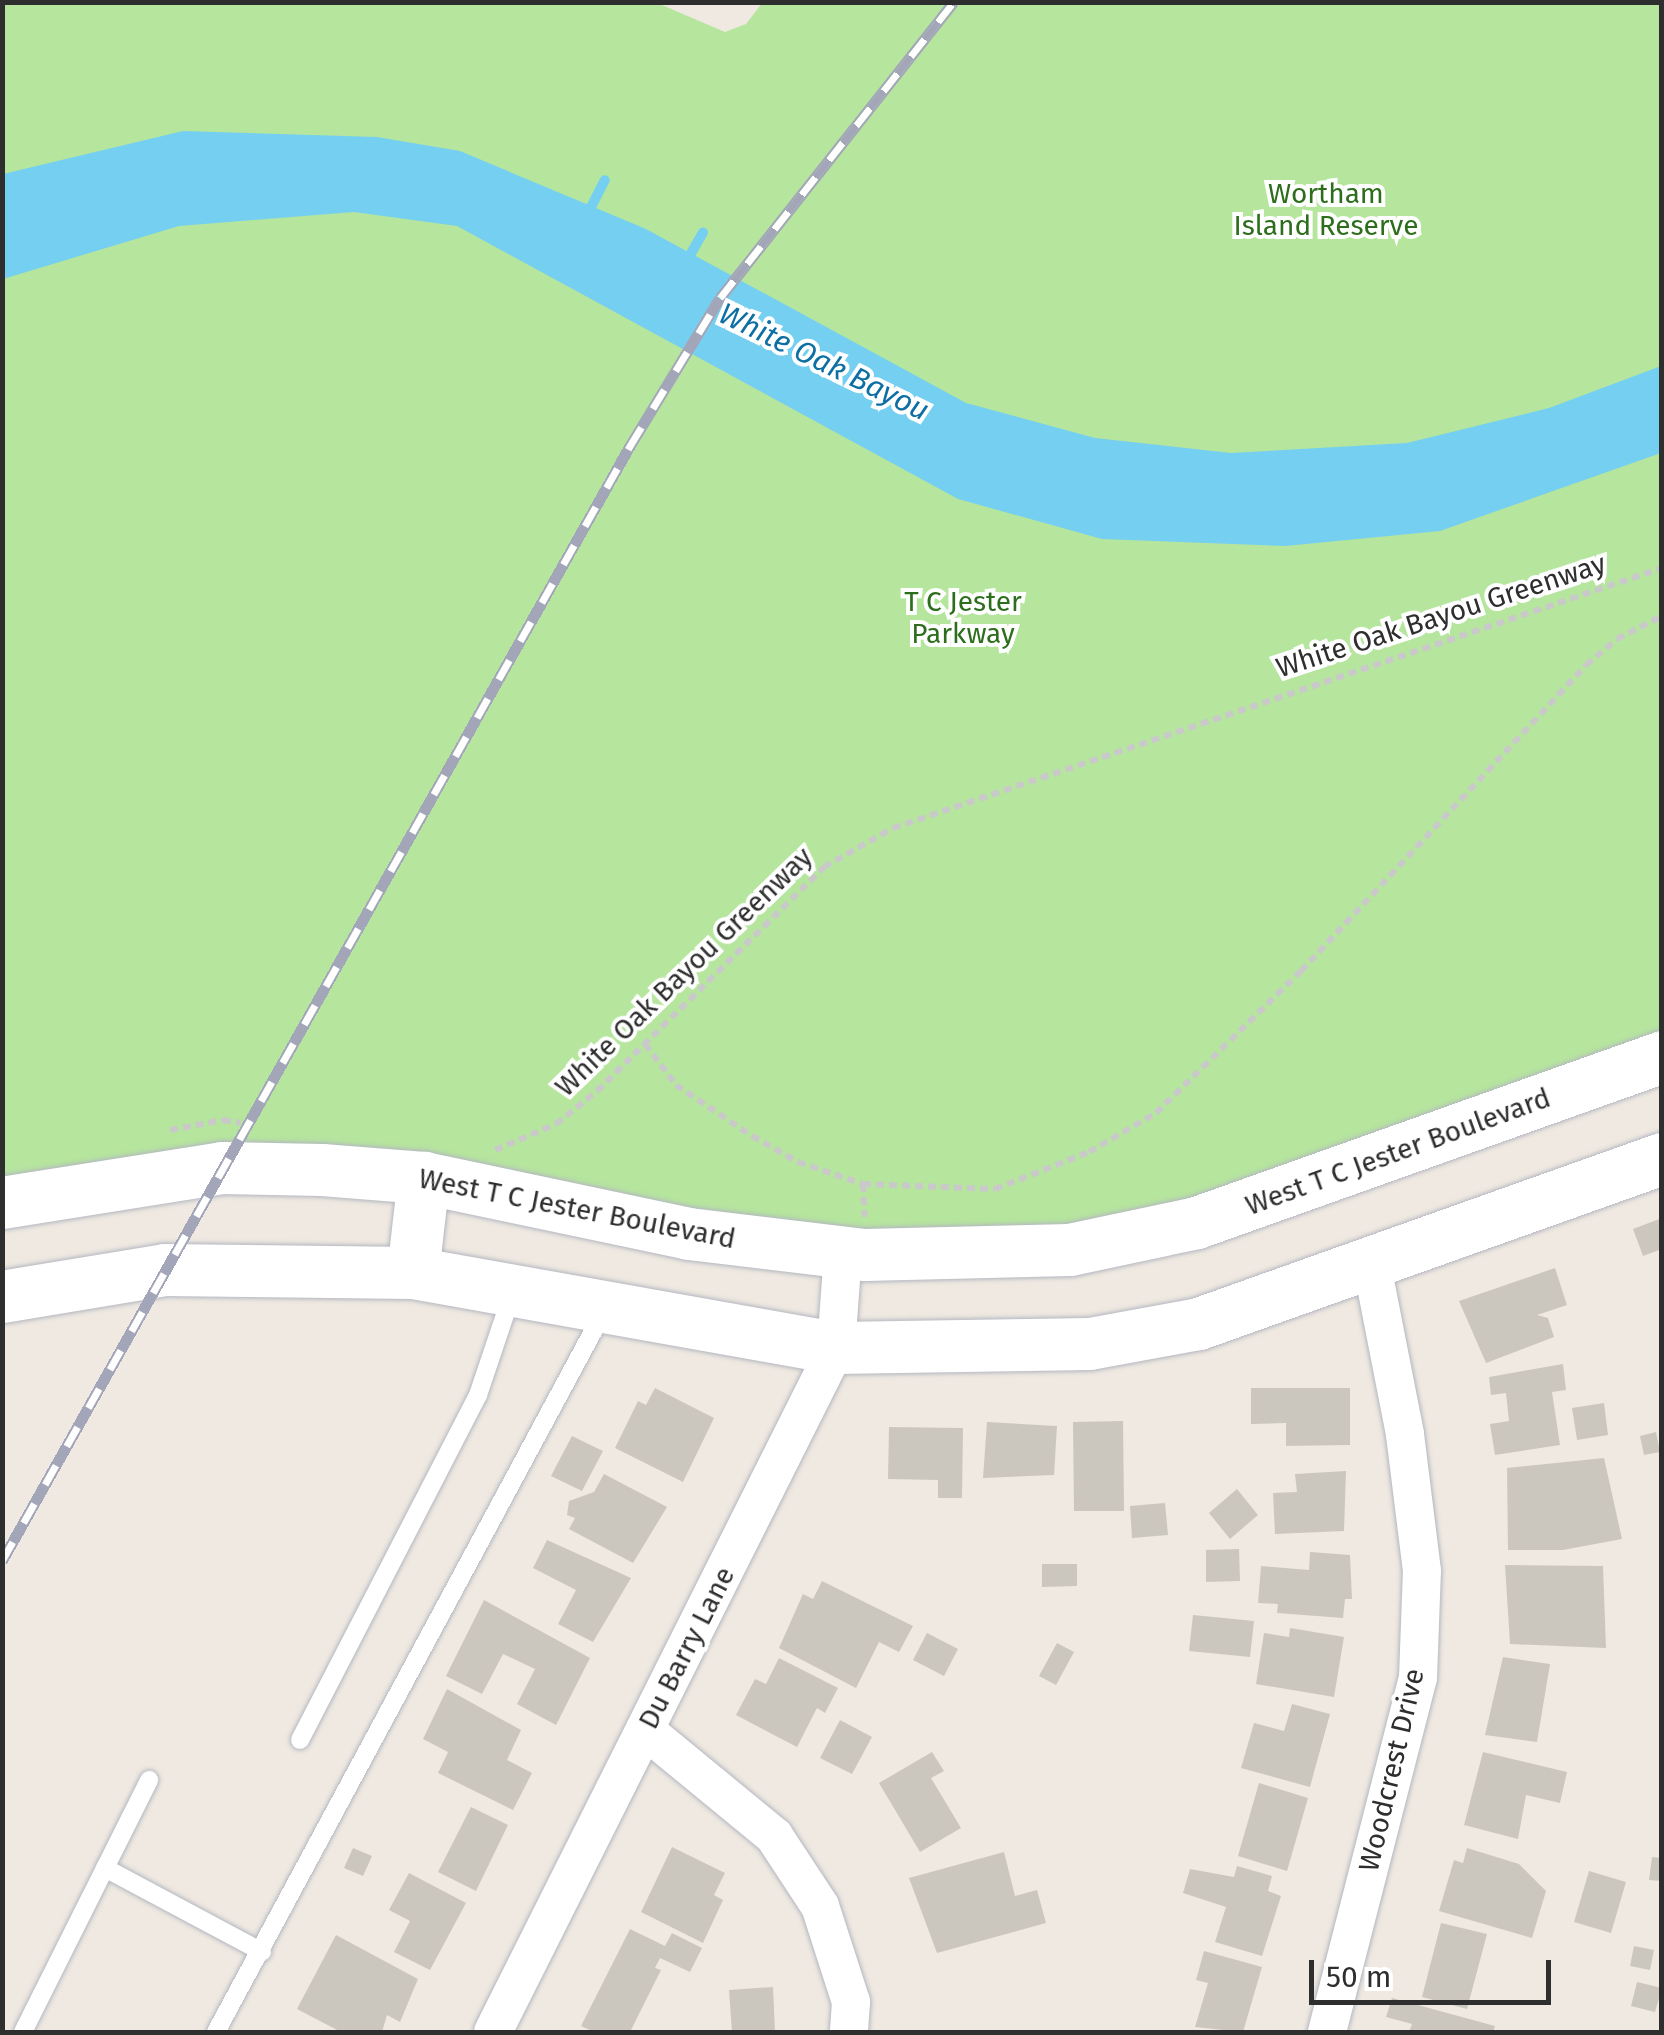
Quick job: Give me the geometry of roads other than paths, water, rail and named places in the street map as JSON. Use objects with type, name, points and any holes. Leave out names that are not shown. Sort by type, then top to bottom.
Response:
[{"type":"main road","name":"West T C Jester Boulevard","points":[[2,1203],[222,1168],[424,1178],[689,1234],[855,1245],[1070,1250],[1197,1222],[1662,1057]]},
{"type":"main road","points":[[2,1297],[165,1270],[413,1273],[608,1304],[836,1348],[1090,1344],[1199,1324],[1372,1266],[1662,1159]]},
{"type":"main road","points":[[413,1273],[424,1178]]},
{"type":"street","name":"Du Barry Lane","points":[[493,2032],[836,1348],[855,1245]]},
{"type":"street","name":"Woodcrest Drive","points":[[1327,2032],[1418,1678],[1422,1570],[1405,1434],[1372,1266]]},
{"type":"street","points":[[645,1730],[774,1836],[820,1906],[850,2002],[849,2032]]},
{"type":"lane","points":[[300,1740],[478,1395],[513,1288]]},
{"type":"lane","points":[[216,2032],[608,1304]]},
{"type":"lane","points":[[22,2032],[150,1780]]},
{"type":"lane","points":[[105,1868],[262,1952]]},
{"type":"water","name":"White Oak Bayou","points":[[183,131],[377,137],[460,151],[646,229],[966,403],[1095,438],[1231,453],[1407,443],[1549,408],[1661,366],[1661,453],[1440,531],[1285,546],[1102,539],[958,499],[457,226],[354,212],[179,226],[3,279],[3,174]]},
{"type":"waterway","points":[[587,215],[605,180]]},
{"type":"waterway","points":[[686,262],[703,233]]},
{"type":"railway","points":[[2,1561],[630,446],[720,298],[954,2]]},
{"type":"park label","name":"Wortham Island Reserve","points":[[1326,210]]},
{"type":"park label","name":"T C Jester Parkway","points":[[963,618]]}]
